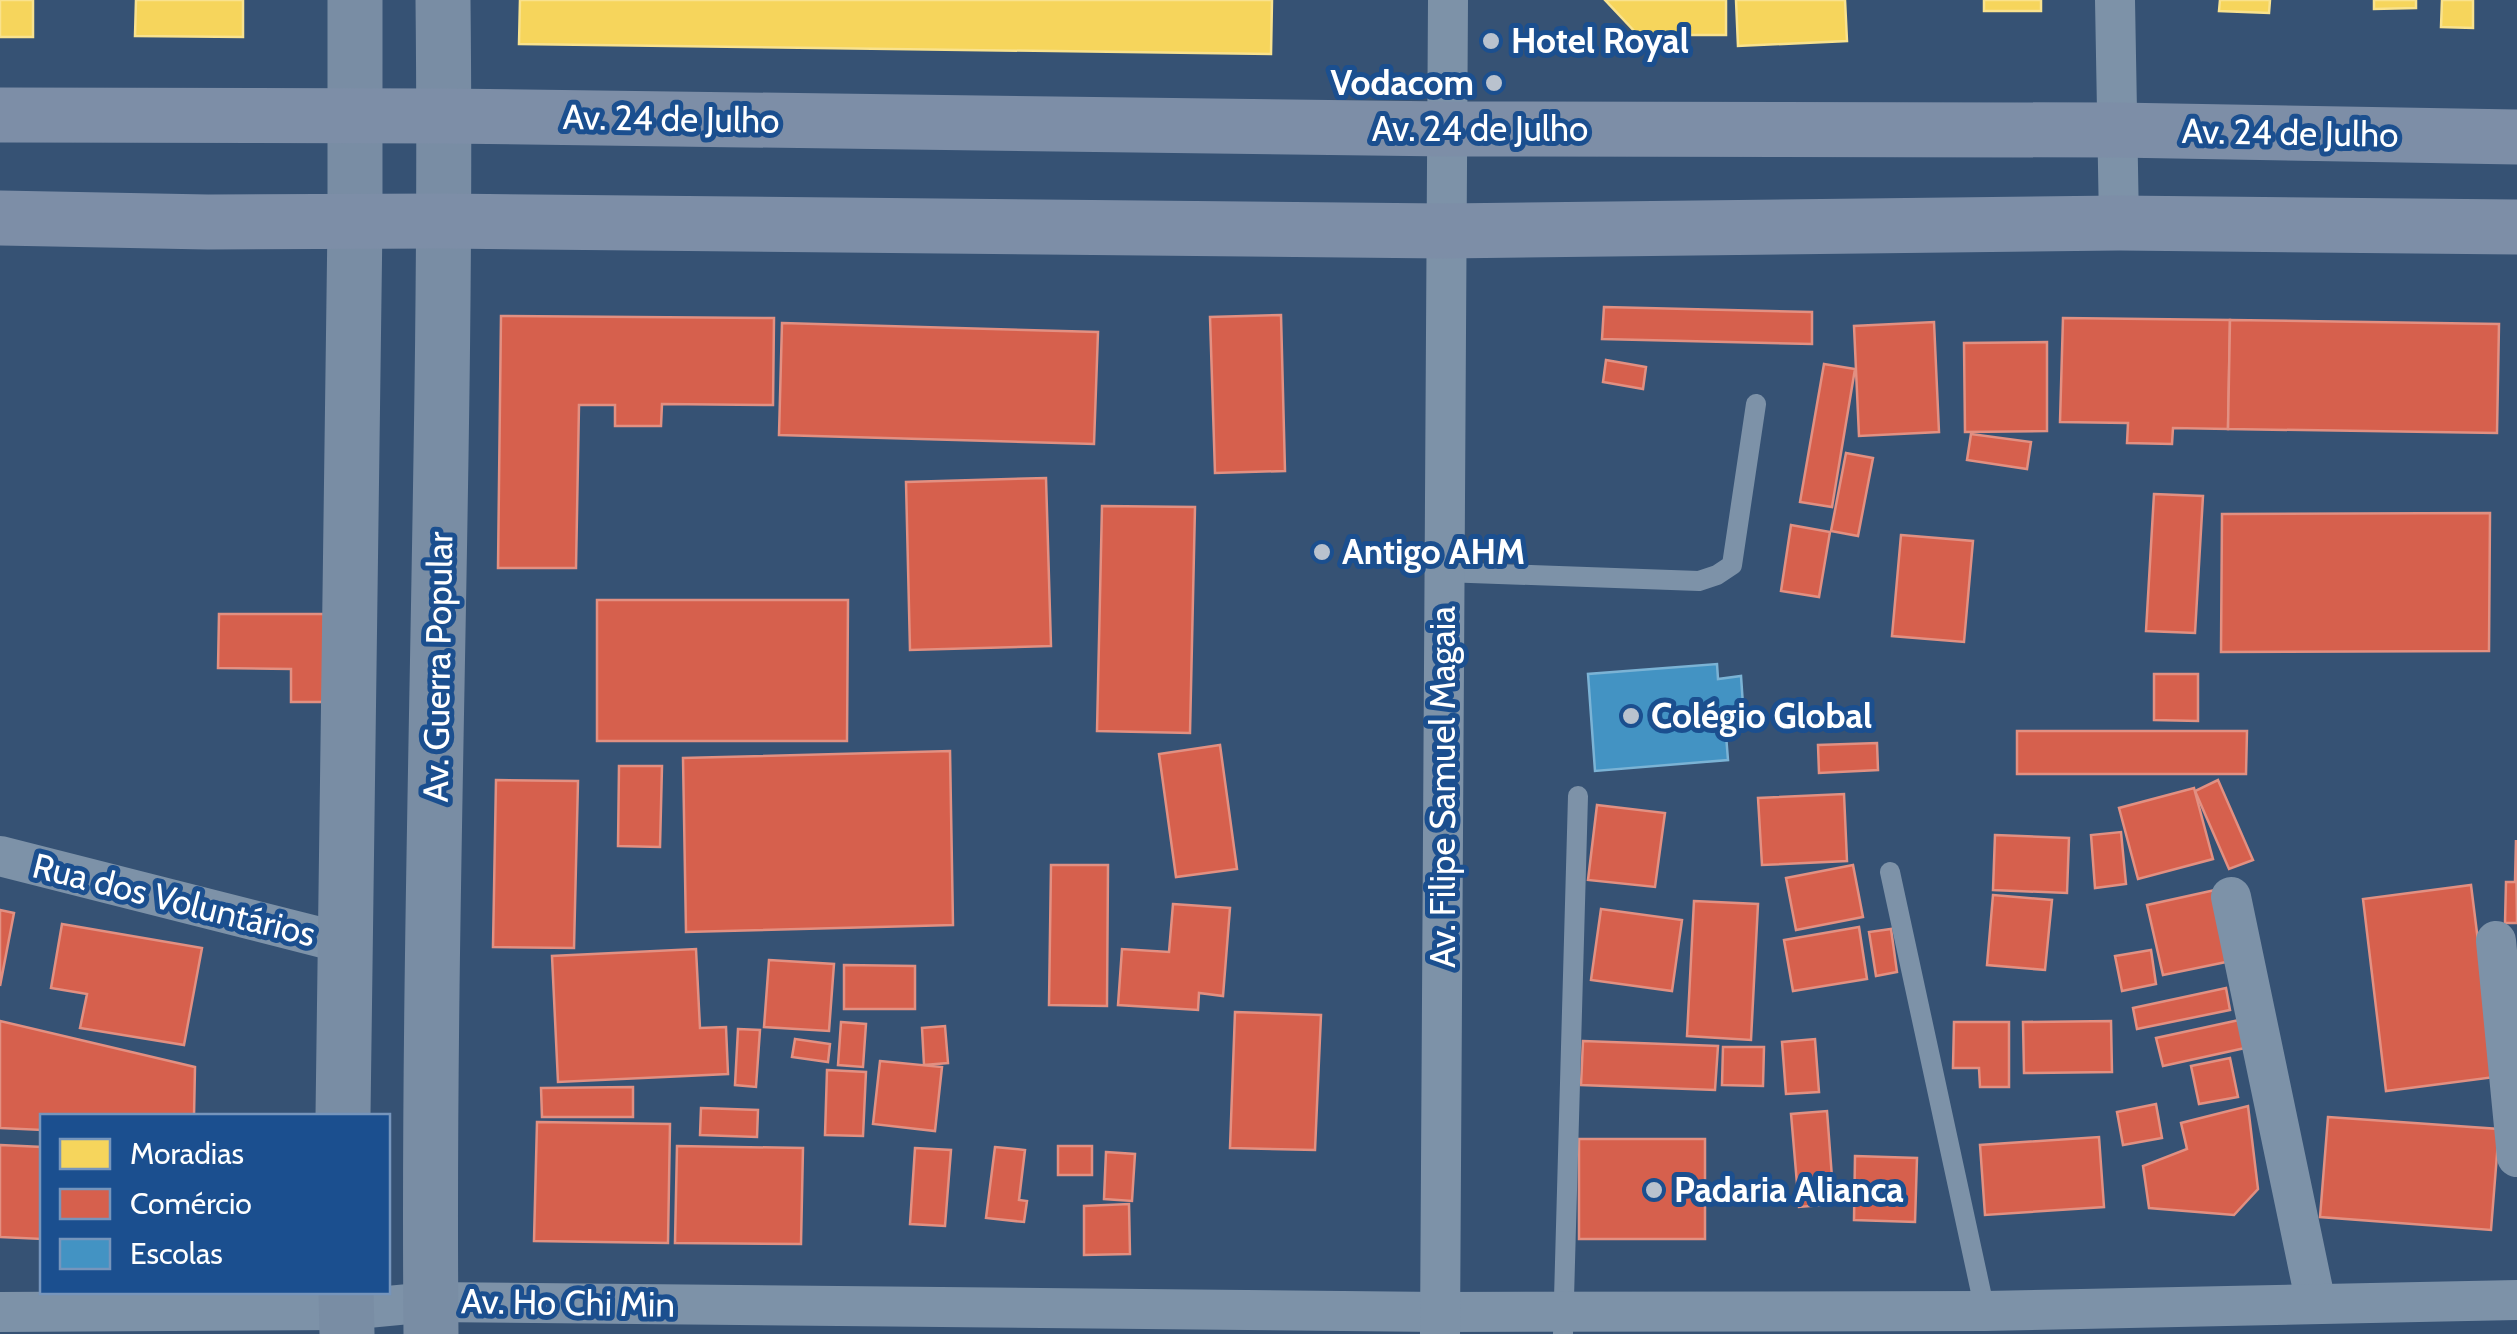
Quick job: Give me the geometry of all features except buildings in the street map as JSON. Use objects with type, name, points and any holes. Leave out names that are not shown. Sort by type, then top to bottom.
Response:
[{"type":"main road","points":[[343,1114],[355,0]]},
{"type":"main road","name":"Av. Guerra Popular","points":[[431,1318],[444,221],[442,0]]},
{"type":"main road","points":[[0,115],[355,116]]},
{"type":"main road","name":"Av. 24 de Julho","points":[[355,116],[1448,129],[2117,130],[2517,137]]},
{"type":"main road","points":[[0,218],[1445,231],[2119,223],[2517,226]]},
{"type":"street","name":"Av. Filipe Samuel Magaia","points":[[1440,1323],[1448,0]]},
{"type":"street","points":[[2115,0],[2119,223]]},
{"type":"street","name":"Rua dos Voluntários","points":[[0,856],[347,944]]},
{"type":"street","points":[[2231,897],[2316,1304]]},
{"type":"street","points":[[2496,941],[2517,1157]]},
{"type":"street","name":"Av. Ho Chi Min","points":[[0,1312],[1564,1323],[2517,1300]]},
{"type":"lane","points":[[1444,572],[1698,581],[1718,575],[1732,565],[1756,404]]},
{"type":"lane","points":[[1564,1323],[1578,796]]},
{"type":"lane","points":[[1890,872],[1985,1311]]},
{"type":"place","name":"Hotel Royal","points":[[1491,41]]},
{"type":"place","name":"Vodacom","points":[[1494,83]]},
{"type":"place","name":"Antigo AHM","points":[[1322,552]]},
{"type":"place","name":"Colégio Global","points":[[1631,716]]},
{"type":"place","name":"Padaria Alianca","points":[[1654,1190]]}]
